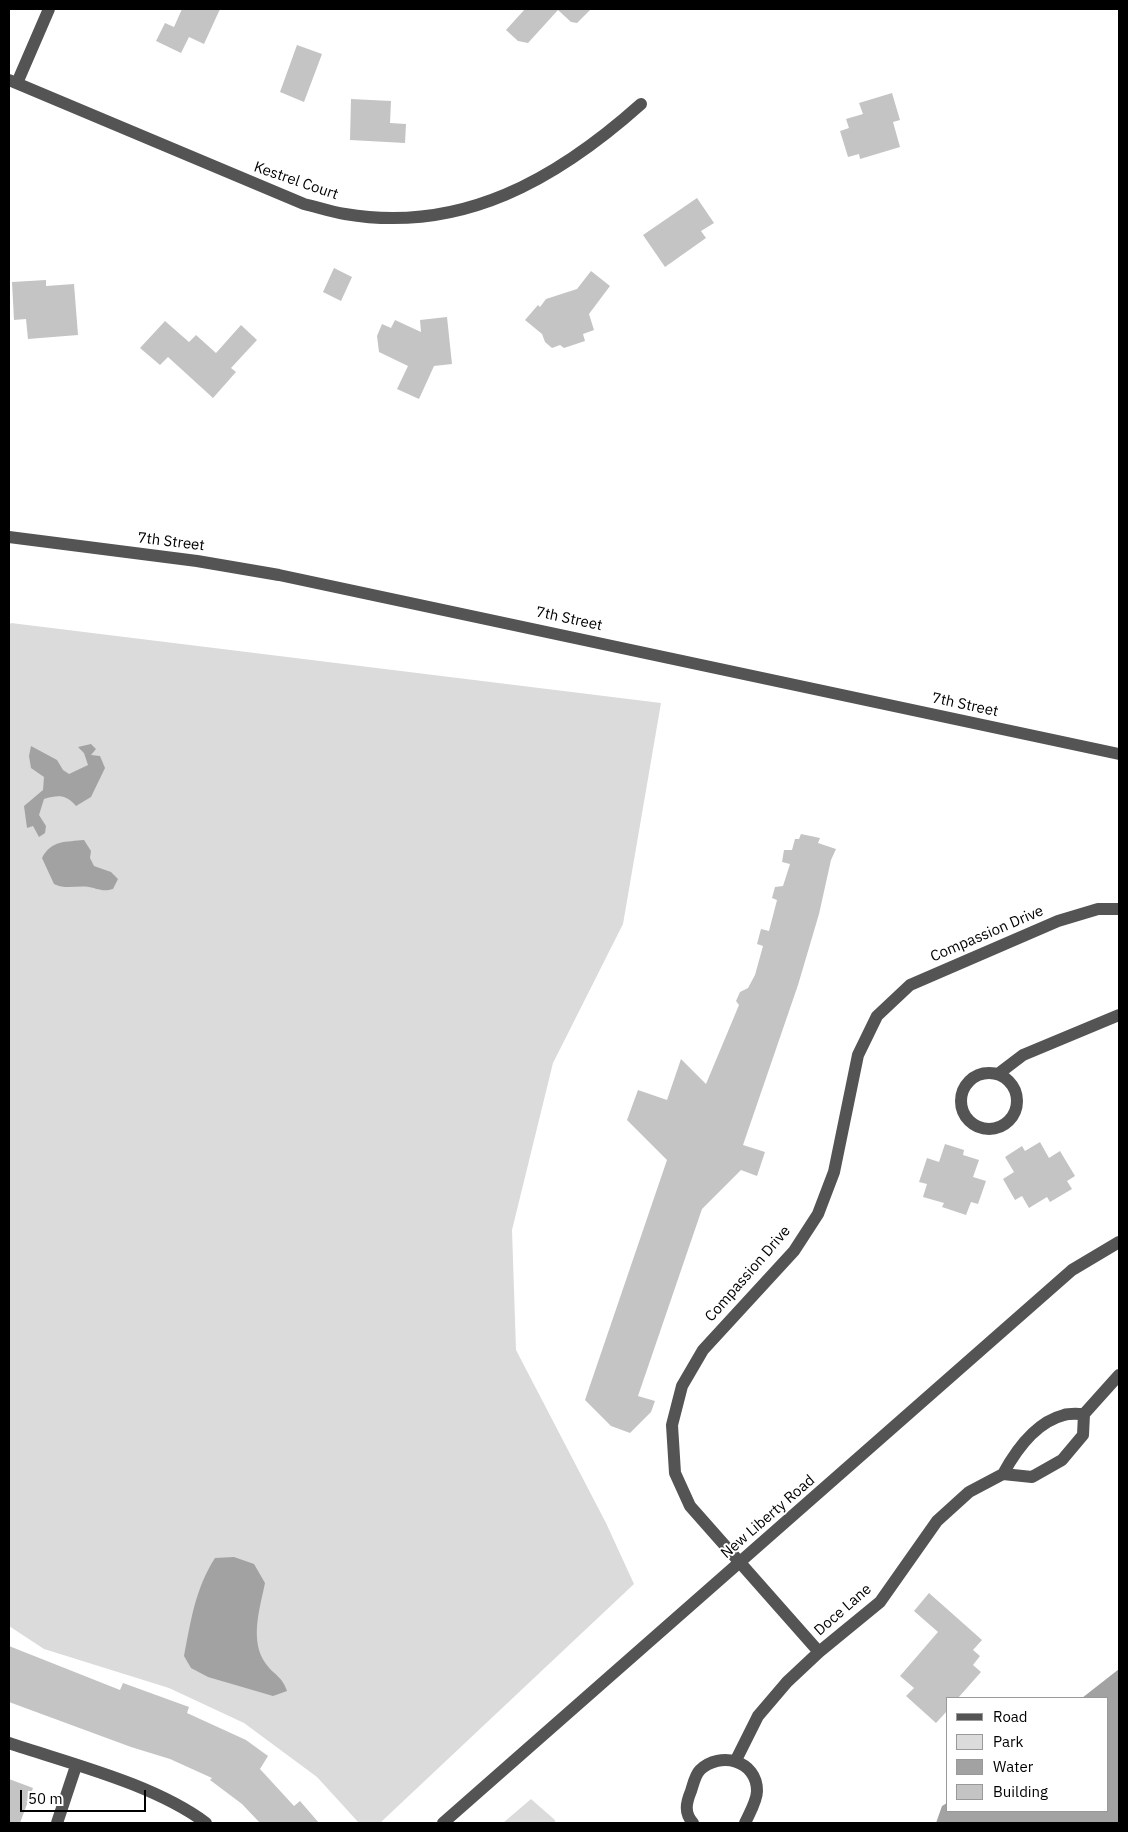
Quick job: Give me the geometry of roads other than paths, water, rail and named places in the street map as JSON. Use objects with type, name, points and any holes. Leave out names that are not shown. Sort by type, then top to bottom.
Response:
[{"type":"street","points":[[13,81],[49,9]]},
{"type":"street","name":"Kestrel Court","points":[[13,81],[304,204],[344,214],[370,217],[434,215],[505,196],[540,179],[578,156],[641,104]]},
{"type":"street","name":"7th Street","points":[[9,537],[197,561],[279,574],[1119,754]]},
{"type":"street","name":"Compassion Drive","points":[[819,1652],[690,1506],[675,1473],[672,1425],[682,1386],[703,1350],[794,1251],[818,1214],[834,1172],[858,1055],[877,1016],[910,985],[1058,921],[1098,909],[1119,910]]},
{"type":"street","points":[[998,1074],[1011,1083],[1016,1091],[1016,1111],[1003,1126],[993,1129],[976,1126],[962,1112],[961,1092],[970,1079],[988,1072],[998,1074],[1023,1055],[1119,1015]]},
{"type":"street","name":"New Liberty Road","points":[[443,1823],[1072,1270],[1119,1242]]},
{"type":"street","points":[[1084,1414],[1064,1415],[1038,1428],[1016,1451],[1003,1474],[1032,1477],[1062,1460],[1083,1435],[1084,1414],[1119,1375]]},
{"type":"street","name":"Doce Lane","points":[[736,1760],[758,1716],[786,1682],[880,1602],[937,1521],[969,1492],[1003,1474]]},
{"type":"street","points":[[9,1743],[76,1766],[185,1808],[206,1823]]},
{"type":"street","points":[[693,1823],[688,1818],[686,1804],[698,1772],[712,1761],[736,1760],[748,1768],[756,1782],[757,1793],[745,1823]]},
{"type":"street","points":[[58,1823],[76,1766]]},
{"type":"water","points":[[91,744],[96,749],[91,755],[100,756],[105,768],[91,797],[76,806],[69,799],[61,796],[44,799],[39,815],[46,826],[45,833],[39,837],[33,826],[27,828],[24,806],[43,790],[44,777],[31,768],[29,756],[31,746],[57,760],[63,770],[69,774],[88,765],[84,753],[78,747]]},
{"type":"water","points":[[84,840],[91,851],[90,858],[94,866],[111,872],[118,879],[113,889],[63,887],[54,884],[42,858],[46,852],[54,845],[60,843]]},
{"type":"water","points":[[234,1557],[254,1564],[265,1583],[257,1624],[258,1645],[266,1664],[281,1679],[287,1691],[273,1696],[208,1677],[191,1668],[184,1656],[198,1593],[208,1570],[215,1558]]},
{"type":"water","points":[[1119,1669],[1119,1823],[936,1823],[942,1806],[946,1804],[946,1812],[1108,1812],[1108,1697],[1083,1697]]}]
